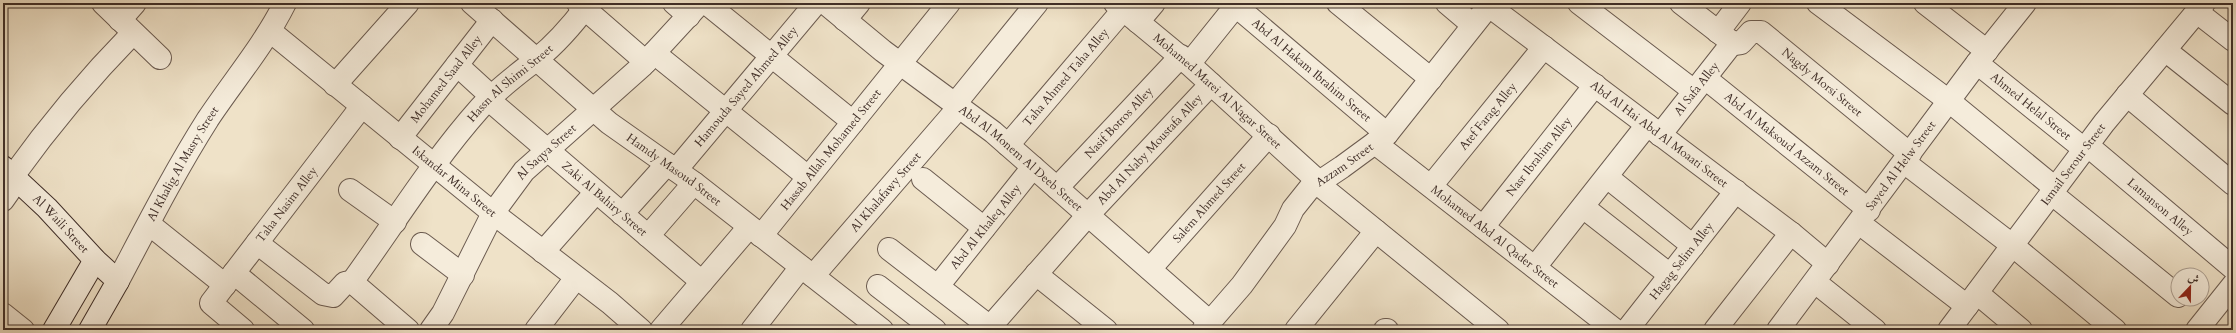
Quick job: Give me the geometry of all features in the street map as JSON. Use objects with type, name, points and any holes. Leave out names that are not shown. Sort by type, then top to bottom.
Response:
[{"type":"street","points":[[103,3],[160,58]]},
{"type":"street","points":[[3,200],[11,174],[50,124],[86,82],[127,26],[135,3]]},
{"type":"street","name":"Al Khalig Al Masry Street","points":[[90,330],[180,166],[209,118],[270,31],[285,3]]},
{"type":"street","points":[[335,85],[408,3]]},
{"type":"street","name":"Hamdy Masoud Street","points":[[472,3],[593,109],[644,149],[672,167],[755,231],[807,272],[868,325]]},
{"type":"street","points":[[706,3],[853,122]]},
{"type":"street","name":"Hamouda Sayed Ahmed Alley","points":[[622,214],[672,167],[726,111],[816,3]]},
{"type":"street","name":"Abd Al Monem Al Deeb Street","points":[[825,3],[900,64],[1008,145],[1150,269],[1206,326]]},
{"type":"street","points":[[845,20],[860,3]]},
{"type":"street","name":"Hassab Allah Mohamed Street","points":[[661,330],[702,282],[808,177],[949,3]]},
{"type":"street","name":"Al Khalafawy Street","points":[[752,330],[807,272],[957,106],[1037,3]]},
{"type":"street","name":"Taha Ahmed Taha Alley","points":[[1008,145],[1125,12],[1154,3]]},
{"type":"street","points":[[1338,3],[1431,79]]},
{"type":"street","points":[[1447,3],[1474,24]]},
{"type":"street","name":"Abd Al Maksoud Azzam Street","points":[[1579,3],[1700,84],[1864,217],[1972,300],[2021,330]]},
{"type":"street","points":[[1681,3],[1726,37]]},
{"type":"street","name":"Al Safa Alley","points":[[1535,267],[1607,177],[1700,84],[1726,37],[1740,3]]},
{"type":"street","points":[[1818,3],[1949,101],[2170,289]]},
{"type":"street","name":"Ahmed Helal Street","points":[[1925,3],[1982,57],[2086,147]]},
{"type":"street","name":"Sayed Al Helw Street","points":[[1778,330],[1864,217],[1982,57],[2025,3]]},
{"type":"street","name":"Nasif Botros Alley","points":[[1057,188],[1185,60],[1237,4]]},
{"type":"street","name":"Abd Al Hakam Ibrahim Street","points":[[1237,4],[1381,138]]},
{"type":"street","name":"Azzam Street","points":[[1206,326],[1242,285],[1275,240],[1303,196],[1318,182],[1342,167],[1381,138],[1431,79],[1490,4]]},
{"type":"street","name":"Abd Al Hai Abd Al Moaati Street","points":[[1490,4],[1544,47],[1791,233],[1828,264]]},
{"type":"street","points":[[584,5],[650,58],[726,111],[808,177]]},
{"type":"street","name":"Hassn Al Shimi Street","points":[[352,282],[395,222],[433,165],[490,98],[520,70],[537,59],[555,43],[584,5]]},
{"type":"street","name":"Al Saqya Street","points":[[431,330],[443,313],[493,213],[524,171],[650,58],[688,7]]},
{"type":"street","points":[[2200,7],[2233,40]]},
{"type":"street","name":"Ismail Serour Street","points":[[1949,330],[2086,147],[2200,7]]},
{"type":"street","name":"Mohamed Marei Al Nagar Street","points":[[1125,12],[1185,60],[1318,182],[1498,330]]},
{"type":"street","name":"Mohamed Saad Alley","points":[[400,138],[492,20]]},
{"type":"street","name":"Iskandar Mina Street","points":[[270,31],[433,165],[641,330]]},
{"type":"street","name":"Nagdy Morsi Street","points":[[1726,37],[1739,44],[1751,32],[1761,32],[1907,158]]},
{"type":"street","name":"Atef Farag Alley","points":[[1430,186],[1544,47]]},
{"type":"street","points":[[2165,50],[2233,104]]},
{"type":"street","name":"Zaki Al Bahiry Street","points":[[457,66],[547,150],[702,282]]},
{"type":"street","name":"Abd Al Naby Moustafa Alley","points":[[992,329],[1036,274],[1088,215],[1211,84]]},
{"type":"street","name":"Nasr Ibrahim Alley","points":[[1483,227],[1595,85]]},
{"type":"street","points":[[2128,95],[2233,184]]},
{"type":"street","name":"Taha Nasim Alley","points":[[243,330],[211,303],[362,106]]},
{"type":"street","name":"Salem Ahmed Street","points":[[1150,269],[1268,135]]},
{"type":"street","name":"Mohamed Abd Al Qader Street","points":[[1381,138],[1430,186],[1615,330]]},
{"type":"street","name":"Lamanson Alley","points":[[2086,147],[2233,268]]},
{"type":"street","points":[[1907,158],[2115,330]]},
{"type":"street","name":"Abd Al Khaleq Alley","points":[[938,286],[1033,167]]},
{"type":"street","name":"Al Waili Street","points":[[11,174],[63,224],[95,260],[118,281]]},
{"type":"street","points":[[1607,177],[1693,246]]},
{"type":"street","points":[[923,179],[984,228]]},
{"type":"street","points":[[648,236],[694,184]]},
{"type":"street","points":[[350,190],[395,222]]},
{"type":"street","points":[[542,252],[596,192]]},
{"type":"street","name":"Hagag Selim Alley","points":[[1627,330],[1736,192]]},
{"type":"street","points":[[1583,207],[1670,275]]},
{"type":"street","points":[[149,224],[303,330]]},
{"type":"street","points":[[1296,330],[1376,231]]},
{"type":"street","points":[[1715,330],[1791,233]]},
{"type":"street","points":[[257,243],[323,294],[333,296],[345,283],[352,282],[408,330]]},
{"type":"street","points":[[422,244],[463,275]]},
{"type":"street","points":[[889,249],[992,329]]},
{"type":"street","points":[[54,330],[95,260]]},
{"type":"street","points":[[1036,274],[1106,330]]},
{"type":"street","points":[[536,330],[576,278]]},
{"type":"street","points":[[1815,282],[1875,330]]},
{"type":"street","points":[[2188,307],[2202,324],[2233,285]]},
{"type":"street","points":[[878,286],[935,330]]},
{"type":"street","points":[[868,325],[896,300]]},
{"type":"street","points":[[3,314],[23,330]]}]
